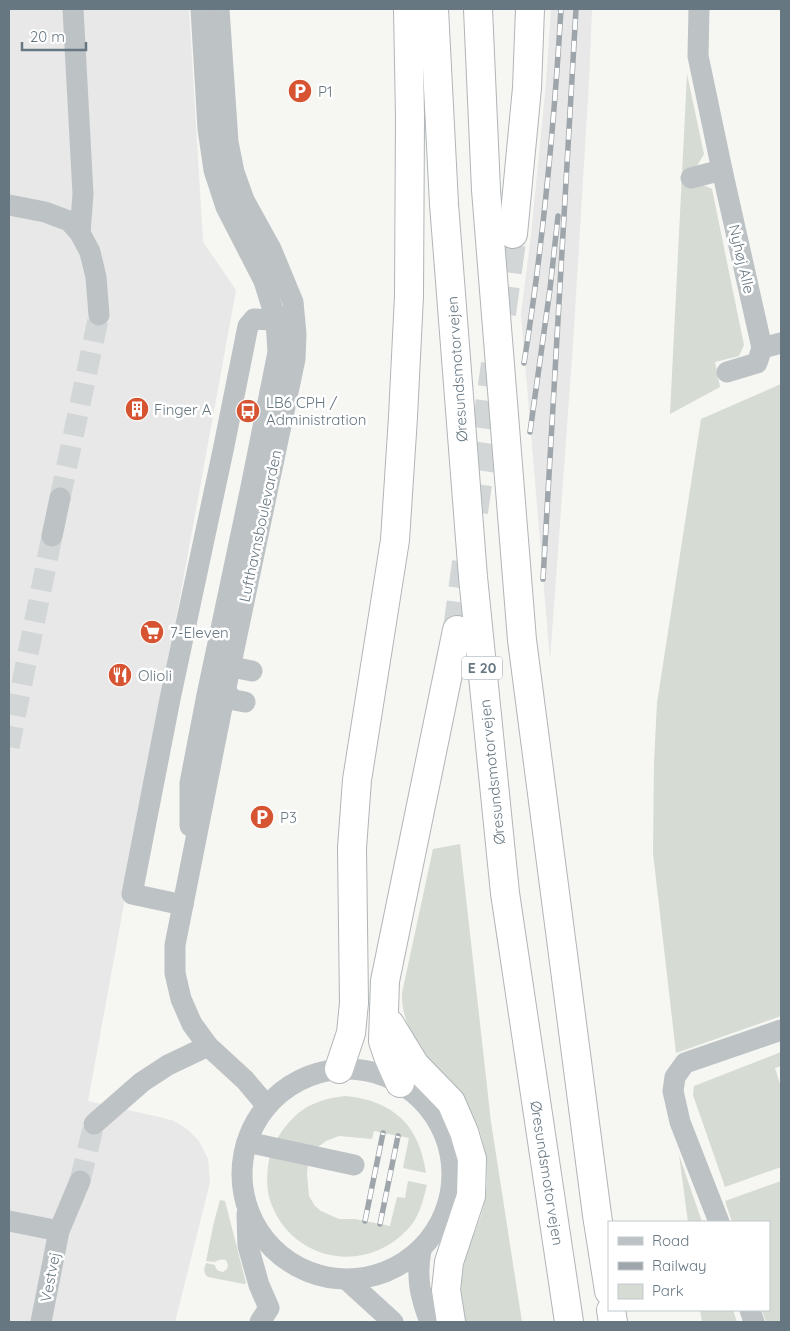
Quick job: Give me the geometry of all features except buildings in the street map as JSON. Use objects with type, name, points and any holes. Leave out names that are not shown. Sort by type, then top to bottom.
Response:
[{"type":"highway","points":[[339,1069],[351,1033],[354,1003],[352,848],[357,780],[395,540],[409,296],[410,118],[408,9]]},
{"type":"highway","name":"Øresundsmotorvejen","points":[[434,9],[444,204],[471,558],[505,893],[569,1322]]},
{"type":"highway","name":"E 20","points":[[478,9],[486,190],[522,640],[597,1215],[608,1285]]},
{"type":"highway","points":[[513,234],[527,88],[530,9]]},
{"type":"highway","points":[[400,1083],[383,1041],[385,981],[457,630]]},
{"type":"highway","points":[[384,1014],[415,1065],[450,1102],[464,1132],[472,1160],[471,1196],[449,1262],[446,1290],[451,1322]]},
{"type":"street","points":[[73,9],[83,194],[80,232]]},
{"type":"street","name":"Nyhøj Alle","points":[[699,9],[698,56],[722,170],[772,346]]},
{"type":"street","name":"Lufthavnsboulevarden","points":[[215,10],[208,129],[214,170],[226,208],[286,321],[251,487],[222,665],[228,695],[202,809],[175,945],[175,973],[181,999],[192,1024],[208,1046],[245,1080],[267,1106]]},
{"type":"street","points":[[691,178],[722,170]]},
{"type":"street","points":[[9,205],[45,212],[69,221],[80,232],[90,252],[96,277],[99,308]]},
{"type":"street","points":[[183,905],[132,894],[170,699],[248,326],[254,319],[286,321]]},
{"type":"street","points":[[727,372],[757,363],[772,346]]},
{"type":"street","points":[[52,536],[60,498]]},
{"type":"street","points":[[222,665],[252,671]]},
{"type":"street","name":"Lufthavnsboulevarden","points":[[190,874],[190,783],[228,695]]},
{"type":"street","points":[[719,1221],[680,1122],[673,1091],[675,1077],[685,1064],[781,1030]]},
{"type":"street","points":[[94,1124],[142,1082],[168,1065],[208,1046]]},
{"type":"street","points":[[246,1211],[265,1240],[281,1256],[301,1269],[324,1277],[347,1280],[367,1278],[387,1272],[405,1263],[421,1250],[435,1233],[445,1214],[451,1193],[453,1172],[450,1150],[443,1130],[432,1111],[417,1095],[400,1083],[380,1074],[360,1069],[339,1069],[319,1072],[300,1080],[282,1091],[267,1106],[255,1123],[247,1142],[242,1164],[248,1246],[259,1285],[269,1308],[260,1322]]},
{"type":"street","points":[[247,1142],[354,1165]]},
{"type":"street","name":"Vestvej","points":[[41,1322],[59,1231],[80,1181]]},
{"type":"street","name":"Vestvej","points":[[9,1221],[59,1231]]},
{"type":"street","points":[[421,1250],[418,1266],[420,1293],[430,1322]]},
{"type":"street","points":[[347,1280],[393,1322]]},
{"type":"shaded area","points":[[9,9],[189,9],[203,242],[236,290],[88,1101],[174,1121],[188,1130],[199,1141],[208,1159],[210,1182],[175,1322],[9,1322]]},
{"type":"shaded area","points":[[551,9],[592,9],[573,344],[550,660],[521,314],[546,83]]},
{"type":"green space","points":[[687,74],[704,154],[697,166],[701,184],[712,189],[744,345],[739,356],[715,362],[720,387],[670,414]]},
{"type":"green space","points":[[781,384],[781,1016],[676,1053],[653,853],[654,763],[657,703],[701,419]]},
{"type":"green space","points":[[460,844],[491,1122],[522,1322],[463,1322],[461,1282],[468,1248],[479,1222],[486,1195],[486,1159],[475,1118],[459,1091],[433,1065],[418,1045],[407,1024],[402,1005],[402,993],[433,849]]},
{"type":"green space","points":[[781,1052],[781,1066],[775,1068],[781,1087],[781,1167],[725,1187],[693,1095],[694,1086]]},
{"type":"green space","points":[[346,1096],[378,1103],[401,1118],[417,1141],[423,1156],[426,1173],[403,1168],[409,1138],[374,1131],[372,1139],[339,1136],[326,1141],[314,1150],[275,1142],[289,1122],[304,1109],[322,1101]]},
{"type":"green space","points":[[270,1154],[308,1162],[309,1196],[315,1206],[321,1211],[339,1219],[355,1219],[390,1226],[397,1197],[405,1198],[408,1181],[427,1185],[418,1215],[407,1230],[390,1244],[371,1253],[351,1257],[331,1255],[312,1249],[295,1238],[281,1223],[271,1203],[267,1185]]},
{"type":"green space","points":[[679,1155],[702,1221],[688,1221]]},
{"type":"green space","points":[[781,1181],[781,1322],[766,1322],[762,1311],[770,1311],[770,1221],[732,1221],[725,1201]]},
{"type":"green space","points":[[220,1200],[225,1201],[246,1283],[244,1284],[208,1277],[204,1269],[206,1263],[215,1265],[218,1270],[223,1272],[227,1269],[228,1265],[226,1260],[206,1261]]},
{"type":"green space","points":[[700,1311],[733,1311],[737,1322],[702,1322]]},
{"type":"tunnel","points":[[502,314],[513,234]]},
{"type":"tunnel","points":[[60,498],[99,315]]},
{"type":"tunnel","points":[[474,512],[495,364]]},
{"type":"tunnel","points":[[9,747],[52,536]]},
{"type":"tunnel","points":[[457,630],[466,562]]},
{"type":"tunnel","points":[[80,1181],[94,1124]]},
{"type":"railway","points":[[524,363],[547,186],[561,9]]},
{"type":"railway","points":[[543,579],[576,9]]},
{"type":"railway","points":[[530,432],[558,216]]},
{"type":"railway","points":[[365,1221],[383,1133]]},
{"type":"railway","points":[[380,1224],[398,1136]]},
{"type":"place","name":"P1","points":[[300,91]]},
{"type":"place","name":"Finger A","points":[[137,409]]},
{"type":"place","name":"LB6 CPH / Administration","points":[[248,411]]},
{"type":"place","name":"7-Eleven","points":[[152,632]]},
{"type":"place","name":"Olioli","points":[[120,675]]},
{"type":"place","name":"P3","points":[[262,817]]}]
